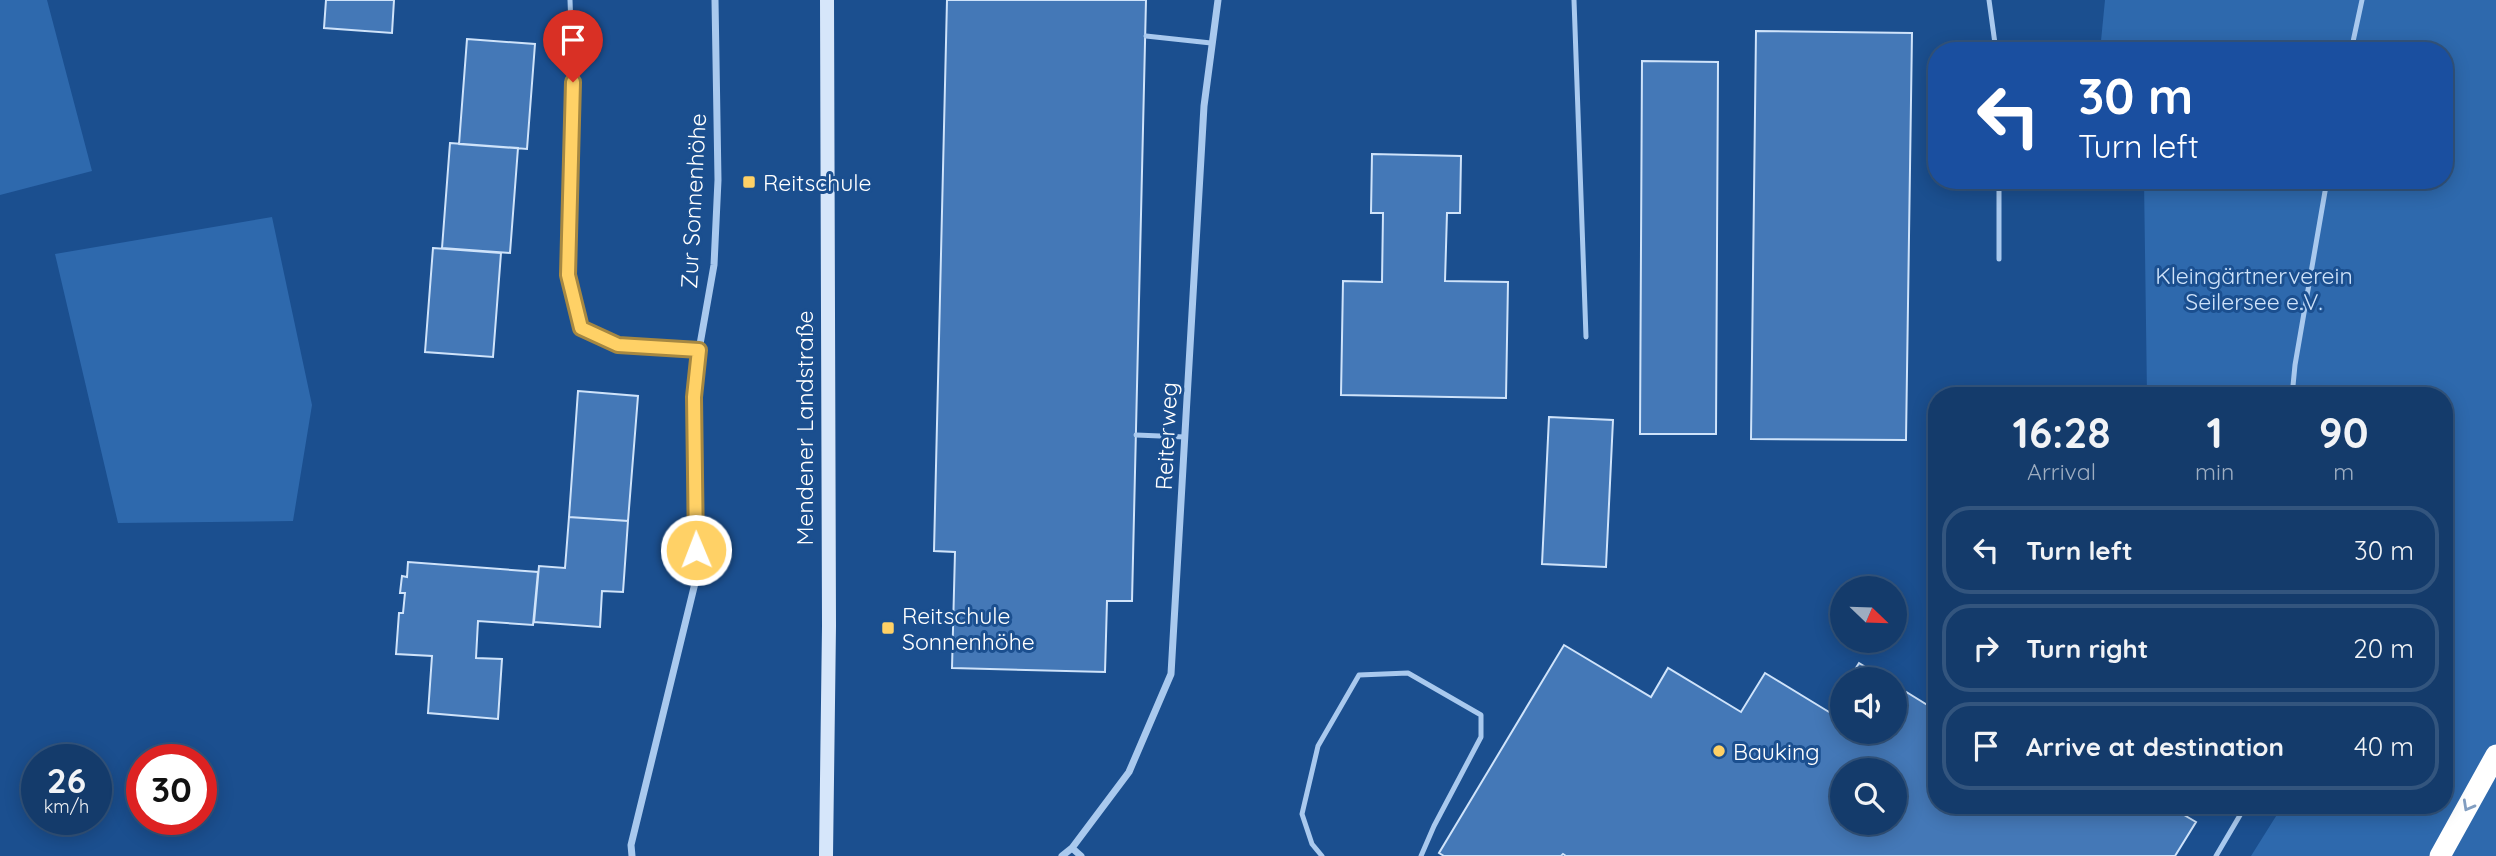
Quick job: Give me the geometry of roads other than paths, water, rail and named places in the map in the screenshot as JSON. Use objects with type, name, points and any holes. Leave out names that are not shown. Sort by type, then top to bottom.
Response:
[{"type":"highway","points":[[2440,856],[2496,755]]},
{"type":"main road","name":"Mendener Landstraße","points":[[826,856],[829,626],[827,0]]},
{"type":"street","name":"Zur Sonnenhöhe","points":[[632,856],[631,845],[697,575],[694,397],[714,265],[718,180],[716,0]]},
{"type":"street","name":"Reiterweg","points":[[1062,856],[1072,848],[1129,772],[1171,674],[1204,106],[1218,0]]},
{"type":"street","points":[[1072,848],[1081,856]]},
{"type":"lane","points":[[570,0],[573,82],[568,275],[581,328],[618,345],[699,350]]},
{"type":"lane","points":[[1574,0],[1586,337]]},
{"type":"lane","points":[[1989,0],[1995,42]]},
{"type":"lane","points":[[2353,42],[2362,0]]},
{"type":"lane","points":[[1146,36],[1211,43]]},
{"type":"lane","points":[[1999,189],[2000,259]]},
{"type":"lane","points":[[2293,387],[2326,189]]},
{"type":"lane","points":[[1136,435],[1185,437]]},
{"type":"lane","points":[[1322,856],[1312,844],[1302,814],[1318,746],[1359,675],[1408,673],[1481,715],[1481,737],[1421,856]]},
{"type":"lane","points":[[2216,856],[2241,814]]},
{"type":"place","name":"Reitschule","points":[[749,182]]},
{"type":"place","name":"Reitschule Sonnenhöhe","points":[[888,628]]},
{"type":"place","name":"Bauking","points":[[1719,751]]},
{"type":"park label","name":"Kleingärtnerverein Seilersee e.V.","points":[[2254,288]]}]
